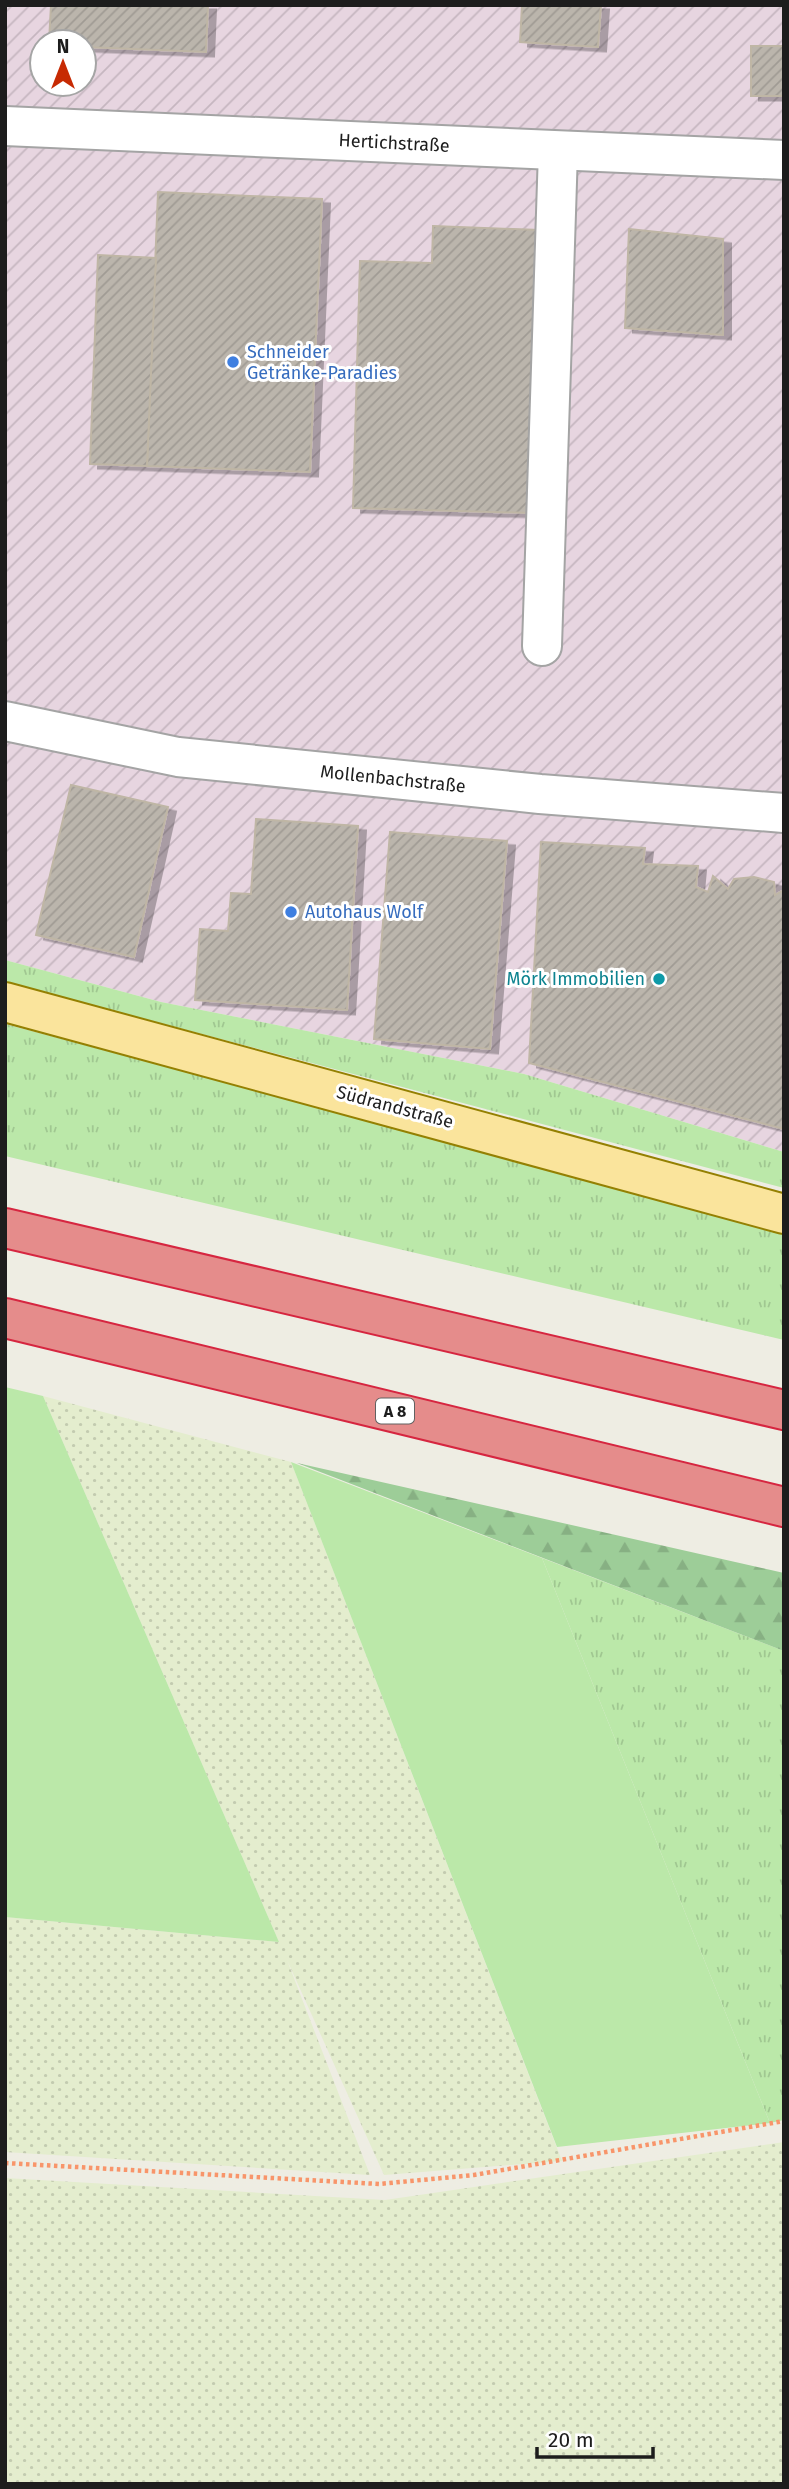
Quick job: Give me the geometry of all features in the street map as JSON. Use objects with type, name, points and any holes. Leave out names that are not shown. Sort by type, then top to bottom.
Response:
[{"type":"highway","points":[[5,1227],[784,1410]]},
{"type":"highway","name":"A 8","points":[[5,1318],[784,1507]]},
{"type":"main road","name":"Südrandstraße","points":[[5,1002],[784,1214]]},
{"type":"street","name":"Hertichstraße","points":[[5,126],[784,160]]},
{"type":"street","points":[[542,646],[558,150]]},
{"type":"street","name":"Mollenbachstraße","points":[[5,721],[178,757],[540,794],[784,813]]},
{"type":"path","points":[[5,2163],[379,2184],[499,2171],[784,2121]]},
{"type":"shaded area","points":[[5,5],[784,5],[784,1152],[524,1074],[161,1002],[5,960]]},
{"type":"green space","points":[[5,960],[161,1002],[524,1074],[784,1152],[784,1188],[5,982]]},
{"type":"green space","points":[[5,1024],[784,1230],[784,1340],[5,1156]]},
{"type":"green space","points":[[5,1387],[43,1396],[279,1942],[5,1917]]},
{"type":"green space","points":[[43,1396],[291,1462],[562,2161],[384,2175],[287,1960],[370,2175],[5,2152],[5,1917],[279,1942]]},
{"type":"green space","points":[[291,1462],[542,1558],[770,2123],[557,2147]]},
{"type":"green space","points":[[297,1463],[784,1573],[784,1651]]},
{"type":"green space","points":[[542,1558],[784,1651],[784,2120],[770,2123]]},
{"type":"green space","points":[[784,2142],[784,2484],[5,2484],[5,2178],[385,2200]]},
{"type":"building","points":[[51,5],[208,5],[206,52],[98,48],[98,28],[50,28]]},
{"type":"building","points":[[522,5],[601,5],[598,47],[520,42]]},
{"type":"building","points":[[751,46],[784,46],[784,96],[751,96]]},
{"type":"building","name":"Schneider Getränke-Paradies","points":[[158,192],[322,199],[310,472],[147,466]]},
{"type":"building","points":[[433,226],[540,230],[531,513],[353,508],[360,261],[432,263]]},
{"type":"building","points":[[629,229],[723,239],[723,335],[625,328]]},
{"type":"building","points":[[98,255],[156,258],[147,466],[90,464]]},
{"type":"building","points":[[71,785],[168,807],[134,957],[36,935]]},
{"type":"building","name":"Autohaus Wolf","points":[[256,819],[358,826],[347,1010],[195,1000],[200,929],[228,931],[231,893],[251,894]]},
{"type":"building","points":[[390,832],[507,841],[490,1049],[374,1039]]},
{"type":"building","name":"Mörk Immobilien","points":[[541,842],[645,848],[643,864],[698,866],[696,887],[708,892],[713,876],[728,889],[734,879],[754,877],[774,882],[775,895],[784,890],[784,1129],[529,1063]]},
{"type":"place","name":"Schneider Getränke-Paradies","points":[[233,362]]},
{"type":"place","name":"Autohaus Wolf","points":[[291,912]]},
{"type":"place","name":"Mörk Immobilien","points":[[659,979]]}]
